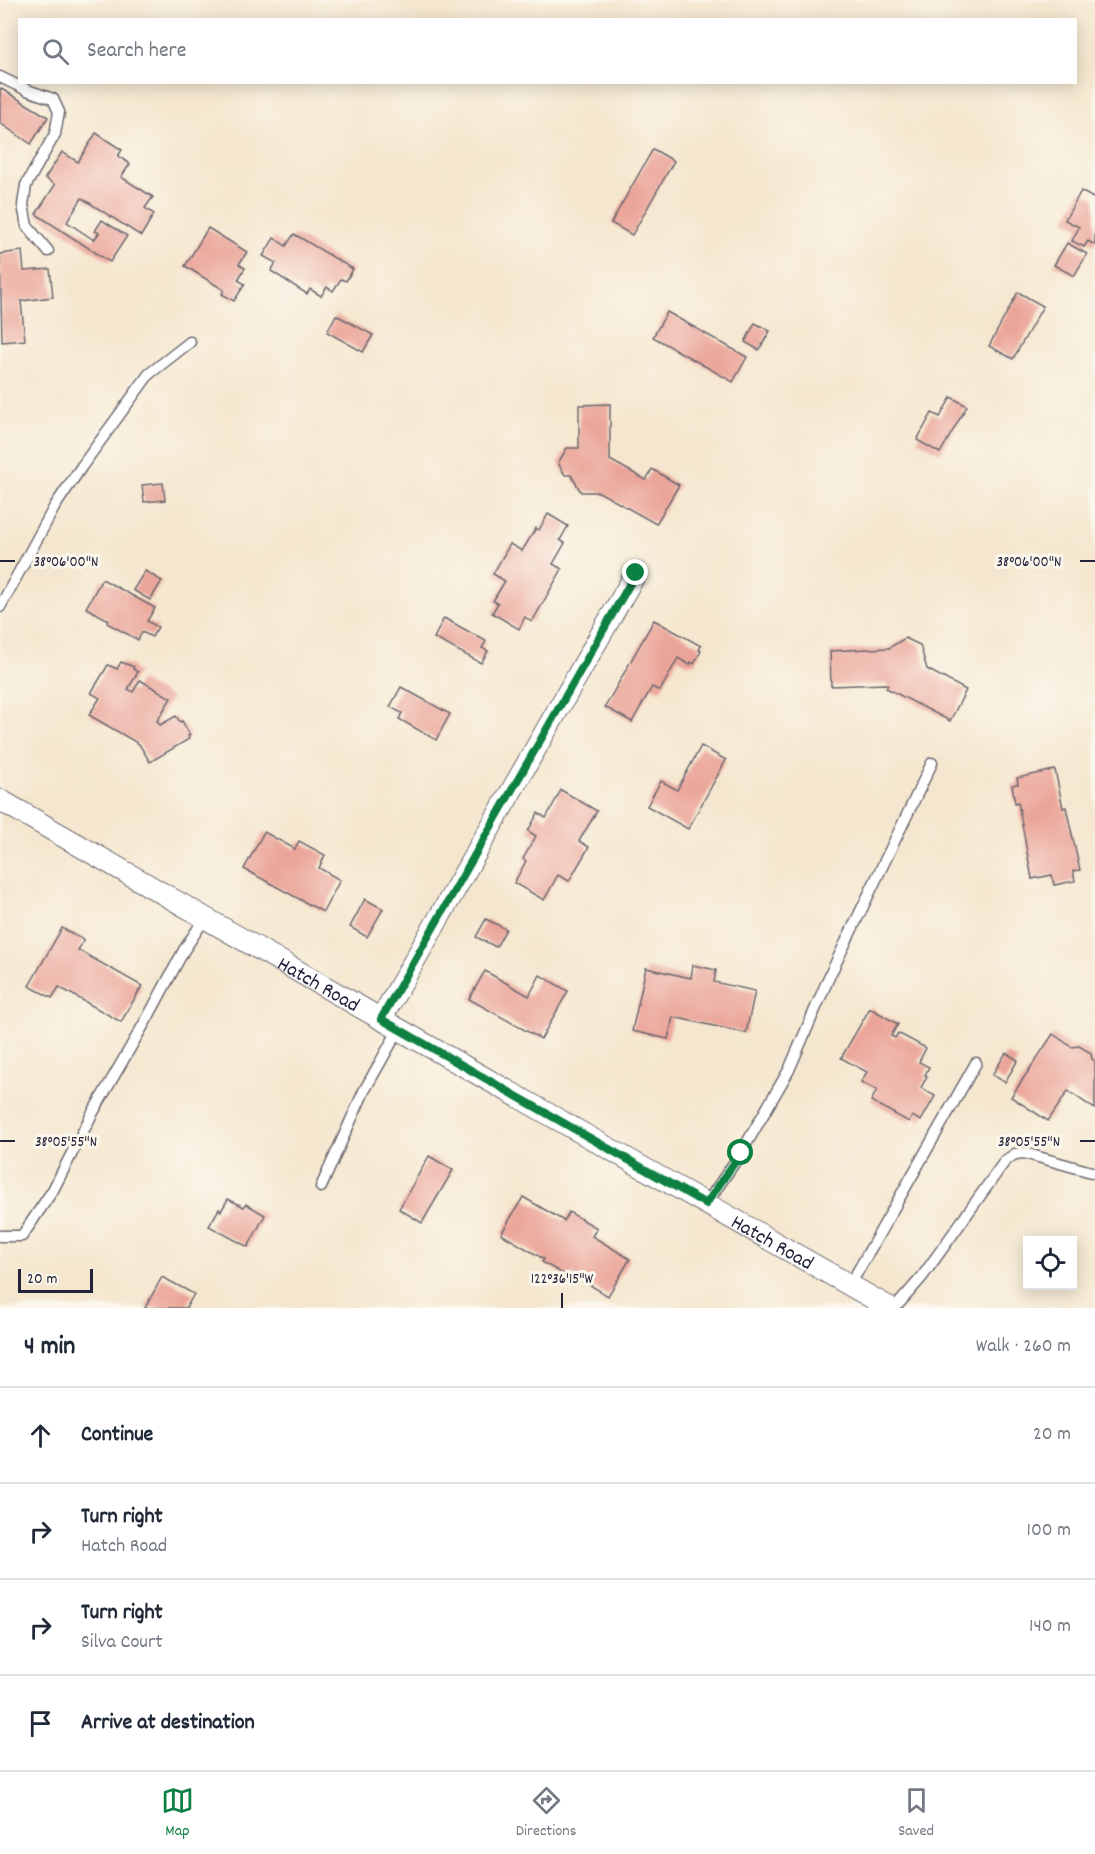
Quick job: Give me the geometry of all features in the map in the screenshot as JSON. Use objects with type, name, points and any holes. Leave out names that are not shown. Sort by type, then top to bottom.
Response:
[{"type":"street","points":[[390,1024],[636,573]]},
{"type":"street","name":"Hatch Road","points":[[0,800],[890,1308]]},
{"type":"lane","points":[[0,77],[53,99],[59,112],[55,134],[26,185],[23,205],[27,226],[48,251]]},
{"type":"lane","points":[[0,608],[56,506],[88,457],[149,374],[190,342]]},
{"type":"lane","points":[[706,1204],[741,1153],[789,1070],[829,977],[933,763]]},
{"type":"lane","points":[[0,1236],[22,1236],[53,1190],[92,1114],[184,950],[206,918]]},
{"type":"lane","points":[[321,1187],[364,1091],[390,1024]]},
{"type":"lane","points":[[850,1285],[976,1063]]},
{"type":"lane","points":[[895,1308],[922,1276],[1005,1161],[1015,1154],[1024,1153],[1095,1173]]},
{"type":"building","points":[[0,88],[48,117],[31,144],[0,123]]},
{"type":"building","points":[[96,133],[122,150],[118,156],[130,164],[121,177],[153,197],[145,208],[154,214],[141,236],[82,198],[67,222],[94,240],[99,233],[95,231],[102,220],[127,236],[110,262],[36,214],[55,185],[45,178],[62,152],[78,162]]},
{"type":"building","points":[[653,149],[674,161],[632,235],[611,223]]},
{"type":"building","points":[[1081,191],[1095,199],[1095,245],[1088,241],[1084,247],[1072,241],[1079,227],[1065,220]]},
{"type":"building","points":[[208,228],[247,252],[239,264],[245,268],[238,280],[245,284],[234,301],[222,294],[224,290],[185,266]]},
{"type":"building","points":[[294,234],[353,269],[346,281],[341,279],[333,291],[327,287],[321,296],[310,289],[307,294],[271,271],[276,263],[263,256],[274,238],[286,246]]},
{"type":"building","points":[[1067,243],[1087,254],[1074,276],[1054,265]]},
{"type":"building","points":[[22,251],[24,271],[50,269],[53,297],[21,301],[25,340],[2,342],[0,254]]},
{"type":"building","points":[[1018,292],[1043,306],[1013,359],[989,346]]},
{"type":"building","points":[[667,312],[747,357],[733,382],[653,337]]},
{"type":"building","points":[[336,315],[373,335],[363,352],[327,332]]},
{"type":"building","points":[[755,323],[770,331],[759,350],[745,342]]},
{"type":"building","points":[[951,397],[967,406],[940,453],[917,440],[932,413],[940,417]]},
{"type":"building","points":[[610,404],[610,460],[646,480],[652,469],[679,485],[656,524],[599,492],[581,492],[571,475],[565,475],[558,463],[567,448],[579,448],[579,405]]},
{"type":"building","points":[[163,483],[165,500],[144,502],[142,485]]},
{"type":"building","points":[[548,514],[568,526],[560,540],[565,543],[553,564],[562,569],[532,622],[525,617],[519,629],[492,613],[498,603],[493,601],[505,581],[493,574],[510,544],[522,551],[536,528],[539,530]]},
{"type":"building","points":[[145,571],[162,581],[150,600],[133,590]]},
{"type":"building","points":[[102,579],[155,608],[147,621],[158,627],[152,637],[142,632],[138,640],[107,623],[109,620],[86,608]]},
{"type":"building","points":[[444,618],[486,641],[482,648],[488,651],[481,663],[434,638]]},
{"type":"building","points":[[654,620],[701,646],[699,650],[701,651],[694,664],[691,662],[690,665],[678,658],[660,691],[652,687],[632,722],[605,707]]},
{"type":"building","points":[[905,638],[920,645],[927,669],[966,690],[950,721],[886,688],[888,685],[885,684],[831,686],[830,651],[889,648]]},
{"type":"building","points":[[121,662],[134,667],[133,669],[138,672],[128,689],[133,692],[140,680],[171,698],[157,721],[160,725],[176,716],[180,722],[182,721],[190,735],[189,739],[150,762],[139,744],[89,715],[100,698],[91,693],[108,665],[117,669]]},
{"type":"building","points":[[401,687],[450,714],[436,740],[399,719],[402,713],[390,707]]},
{"type":"building","points":[[701,746],[726,760],[688,829],[647,806],[661,781],[677,790]]},
{"type":"building","points":[[1055,770],[1080,870],[1073,871],[1075,881],[1054,885],[1052,875],[1032,879],[1018,802],[1015,803],[1012,785],[1018,784],[1017,778]]},
{"type":"building","points":[[561,790],[597,811],[579,841],[589,847],[569,881],[558,875],[544,900],[514,883],[526,861],[523,859],[536,836],[528,831],[538,813],[546,818]]},
{"type":"building","points":[[264,832],[295,849],[299,841],[325,855],[319,868],[340,880],[323,912],[244,869]]},
{"type":"building","points":[[365,899],[383,909],[367,937],[350,927]]},
{"type":"building","points":[[486,919],[506,929],[496,947],[476,937]]},
{"type":"building","points":[[62,928],[84,940],[78,950],[142,986],[121,1022],[59,987],[52,998],[29,986]]},
{"type":"building","points":[[693,965],[716,970],[714,982],[755,991],[746,1033],[673,1017],[668,1039],[632,1031],[646,968],[691,978]]},
{"type":"building","points":[[485,971],[529,996],[540,975],[568,991],[541,1039],[469,999]]},
{"type":"building","points":[[870,1008],[898,1024],[891,1036],[895,1038],[898,1033],[926,1048],[919,1062],[929,1067],[921,1088],[935,1096],[921,1121],[912,1116],[909,1122],[871,1101],[877,1090],[861,1082],[867,1072],[841,1058]]},
{"type":"building","points":[[1053,1034],[1072,1047],[1079,1046],[1091,1053],[1095,1061],[1095,1109],[1068,1091],[1048,1121],[1011,1097]]},
{"type":"building","points":[[1006,1053],[1018,1060],[1005,1082],[992,1075]]},
{"type":"building","points":[[429,1156],[453,1170],[422,1223],[399,1209]]},
{"type":"building","points":[[523,1197],[564,1221],[569,1212],[597,1228],[592,1236],[630,1259],[608,1296],[572,1274],[570,1278],[542,1262],[544,1259],[501,1234]]},
{"type":"building","points":[[228,1199],[244,1207],[246,1204],[265,1215],[248,1247],[209,1226]]},
{"type":"building","points":[[162,1277],[194,1294],[186,1308],[145,1308]]},
{"type":"route","points":[[636,573],[381,1019],[706,1204],[741,1153]]}]
